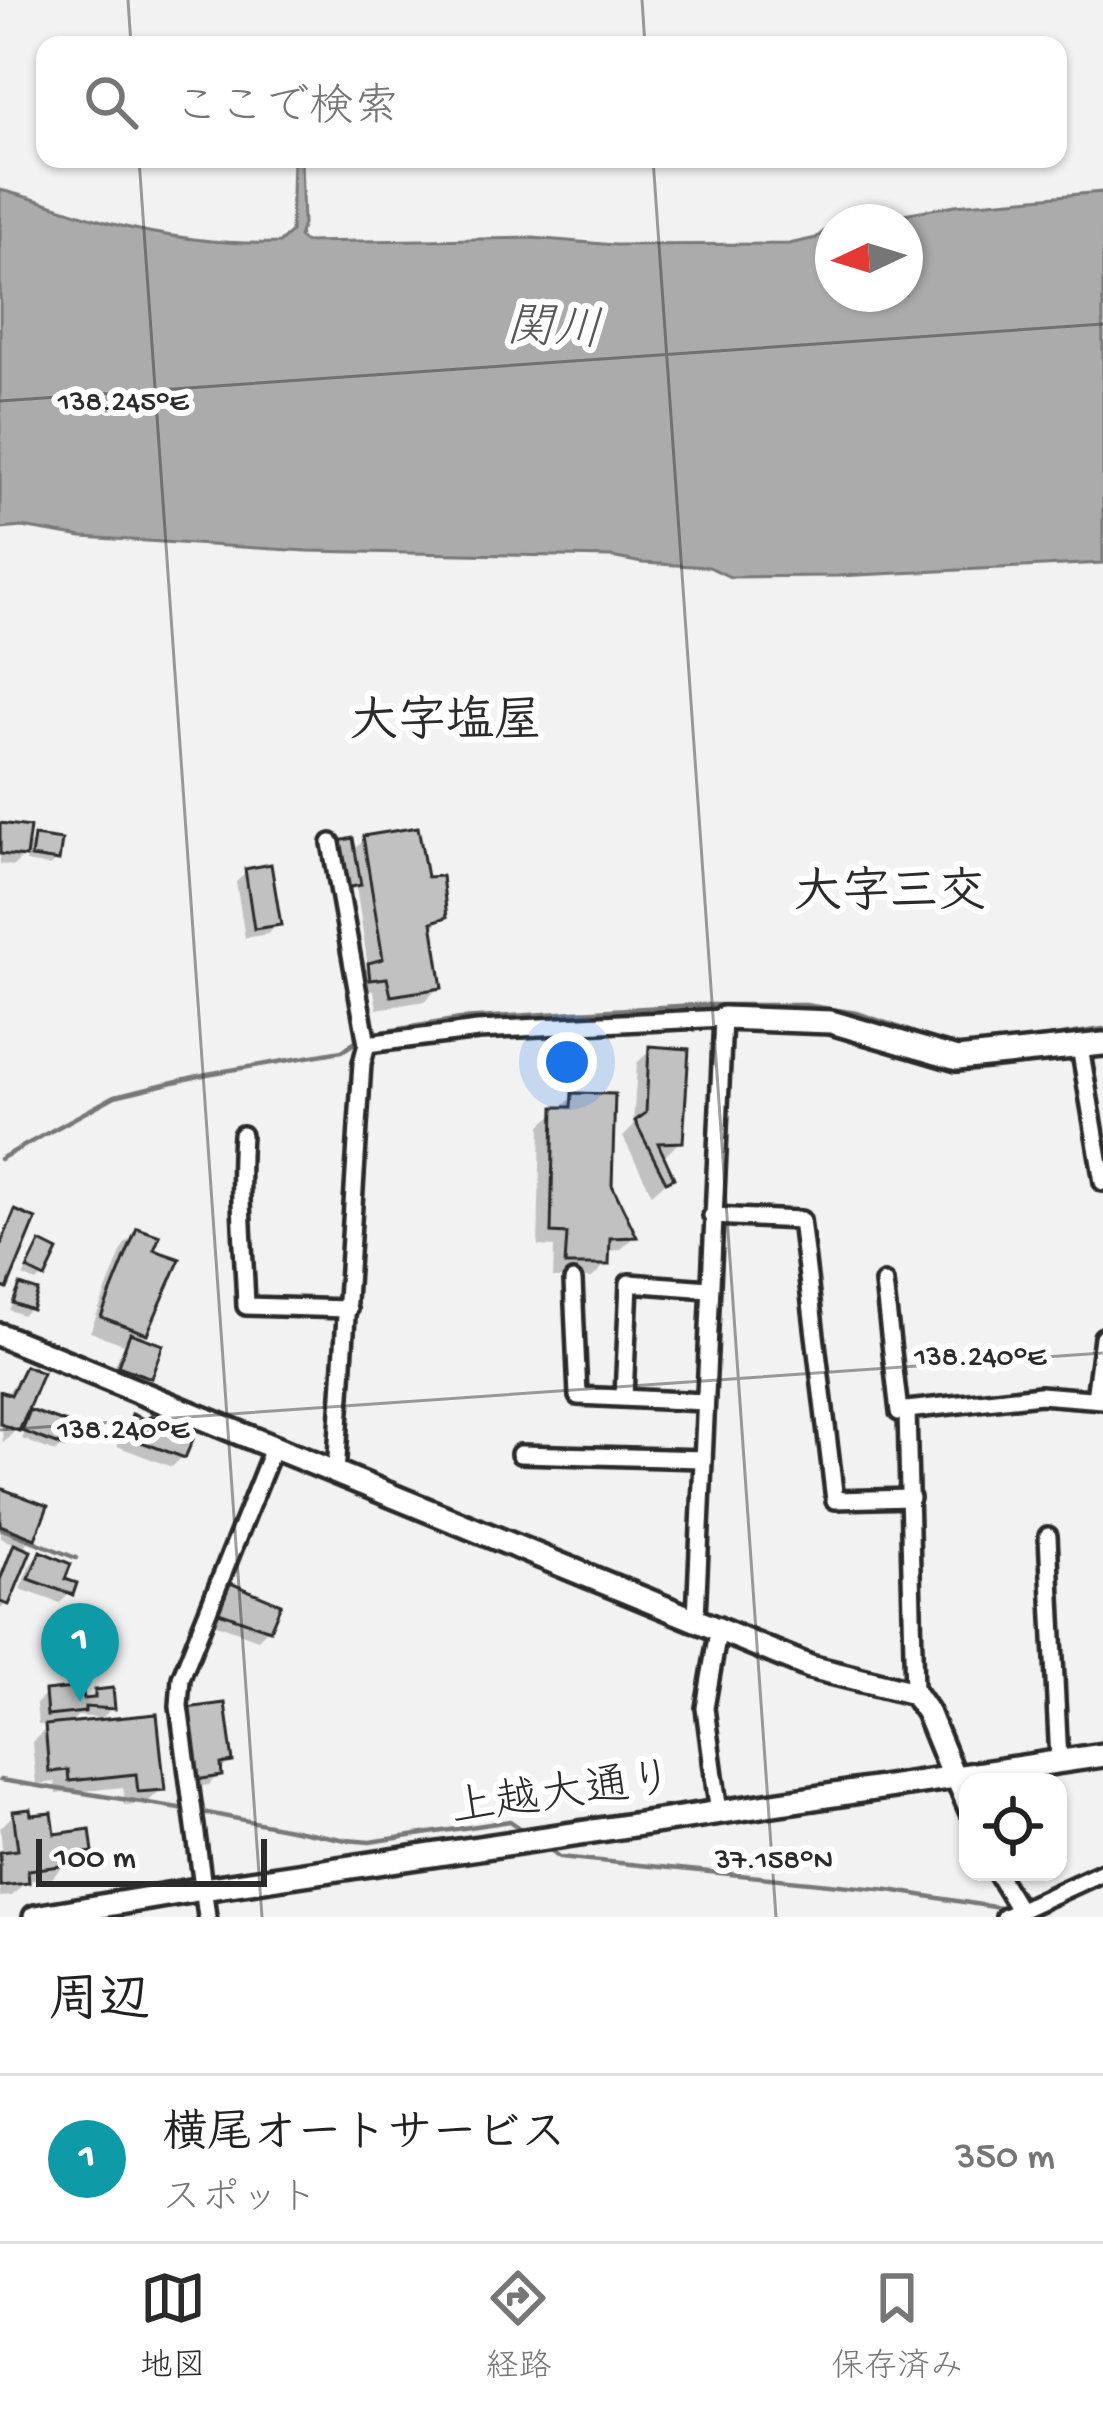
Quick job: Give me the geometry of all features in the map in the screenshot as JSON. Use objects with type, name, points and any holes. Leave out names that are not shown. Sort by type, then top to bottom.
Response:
[{"type":"street","points":[[331,844],[367,1044],[362,1063],[336,1474]]},
{"type":"street","points":[[367,1044],[478,1030],[723,1018],[830,1022],[957,1059],[1103,1044]]},
{"type":"street","points":[[696,1617],[723,1018]]},
{"type":"street","points":[[1080,1047],[1103,1182]]},
{"type":"street","points":[[242,1135],[239,1173],[246,1306],[348,1309]]},
{"type":"street","points":[[712,1216],[801,1220],[836,1500],[911,1498]]},
{"type":"street","points":[[573,1281],[578,1396],[706,1402]]},
{"type":"street","points":[[624,1397],[629,1283],[710,1289]]},
{"type":"street","points":[[884,1283],[899,1412],[1040,1395],[1099,1400],[1103,1337]]},
{"type":"street","points":[[0,1335],[810,1666],[914,1694]]},
{"type":"street","points":[[907,1411],[914,1694],[927,1712],[959,1789]]},
{"type":"street","points":[[207,1917],[179,1706],[181,1678],[274,1446]]},
{"type":"street","points":[[520,1454],[703,1459]]},
{"type":"street","points":[[1048,1535],[1059,1761]]},
{"type":"street","points":[[718,1626],[705,1708],[719,1814]]},
{"type":"street","name":"上越大通り","points":[[49,1916],[202,1888],[1097,1759]]},
{"type":"street","points":[[999,1881],[1011,1913],[1103,1872]]},
{"type":"water","name":"関川","points":[[293,168],[301,168],[299,237],[304,242],[533,238],[615,245],[789,244],[815,238],[815,312],[923,312],[923,211],[1103,192],[1103,563],[730,577],[709,567],[611,557],[307,551],[0,529],[0,190],[150,232],[279,243],[291,232]]},
{"type":"building","points":[[0,823],[30,827],[26,857],[0,854]]},
{"type":"building","points":[[418,827],[427,877],[442,876],[447,917],[432,922],[442,988],[391,996],[387,978],[370,980],[368,963],[383,959],[363,836]]},
{"type":"building","points":[[34,836],[62,840],[59,861],[31,857]]},
{"type":"building","points":[[353,838],[361,885],[346,888],[339,841]]},
{"type":"building","points":[[271,864],[281,925],[254,929],[245,869]]},
{"type":"building","points":[[649,1046],[689,1049],[683,1142],[658,1143],[674,1178],[666,1182],[635,1121],[646,1113]]},
{"type":"building","points":[[572,1093],[615,1094],[612,1185],[637,1237],[610,1238],[609,1265],[565,1265],[567,1234],[551,1233],[554,1107],[571,1107]]},
{"type":"building","points":[[15,1210],[36,1219],[7,1289],[0,1286],[0,1247]]},
{"type":"building","points":[[137,1228],[160,1236],[154,1250],[180,1259],[147,1334],[101,1317]]},
{"type":"building","points":[[40,1242],[58,1251],[45,1278],[27,1269]]},
{"type":"building","points":[[20,1285],[38,1291],[32,1310],[13,1303]]},
{"type":"building","points":[[130,1333],[163,1345],[151,1378],[118,1366]]},
{"type":"building","points":[[25,1366],[43,1373],[19,1431],[0,1424],[0,1391],[11,1395]]},
{"type":"building","points":[[30,1410],[72,1425],[64,1447],[22,1431]]},
{"type":"building","points":[[132,1414],[147,1420],[151,1415],[193,1439],[185,1458],[125,1436]]},
{"type":"building","points":[[0,1488],[48,1506],[35,1539],[0,1525]]},
{"type":"building","points":[[14,1544],[31,1551],[9,1605],[0,1602],[0,1580]]},
{"type":"building","points":[[40,1551],[71,1564],[65,1579],[77,1583],[73,1595],[29,1579]]},
{"type":"building","points":[[228,1582],[281,1604],[270,1630],[216,1611]]},
{"type":"building","points":[[82,1687],[84,1699],[95,1698],[95,1690],[113,1688],[115,1709],[85,1707],[85,1712],[47,1716],[45,1691]]},
{"type":"building","points":[[225,1703],[233,1762],[221,1764],[222,1776],[195,1780],[186,1708]]},
{"type":"building","points":[[157,1714],[165,1790],[138,1792],[136,1774],[69,1781],[68,1770],[49,1772],[45,1725]]},
{"type":"building","points":[[30,1809],[31,1815],[52,1813],[55,1834],[90,1829],[93,1852],[68,1855],[69,1865],[28,1870],[29,1883],[0,1886],[0,1852],[18,1850],[13,1811]]},
{"type":"waterway","points":[[369,1034],[460,1019],[695,1005],[805,1005],[857,1013],[961,1049]]},
{"type":"waterway","points":[[1008,1043],[1103,1029]]},
{"type":"waterway","points":[[0,1159],[115,1096],[207,1074],[342,1051],[359,1040]]},
{"type":"waterway","points":[[0,1528],[76,1558]]},
{"type":"waterway","points":[[0,1780],[186,1809]]},
{"type":"waterway","points":[[197,1811],[370,1842],[510,1821],[526,1832]]},
{"type":"waterway","points":[[545,1846],[560,1857],[889,1890],[1006,1909]]},
{"type":"place","name":"横尾オートサービス","points":[[80,1702]]},
{"type":"district","name":"大字塩屋","points":[[446,725]]},
{"type":"district","name":"大字三交","points":[[890,896]]}]
